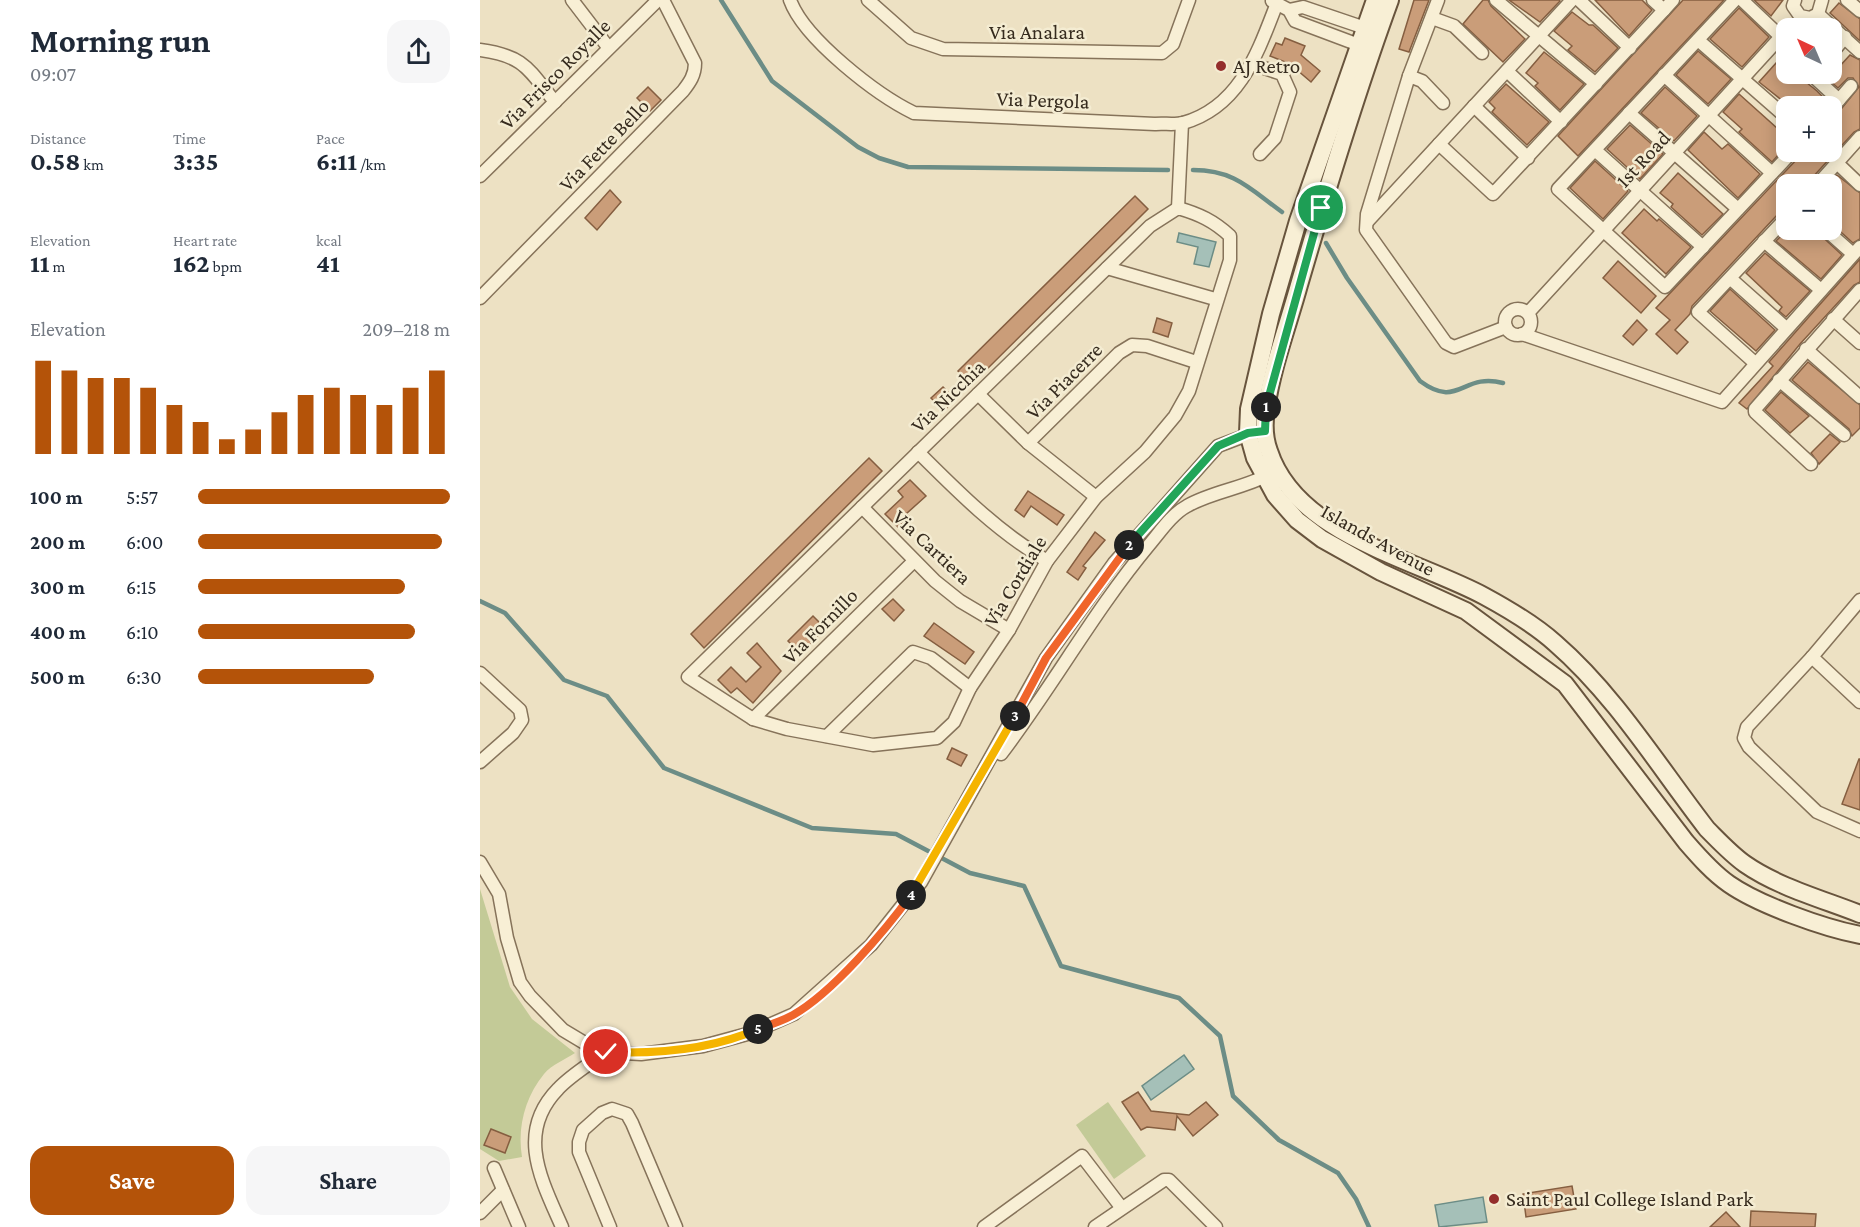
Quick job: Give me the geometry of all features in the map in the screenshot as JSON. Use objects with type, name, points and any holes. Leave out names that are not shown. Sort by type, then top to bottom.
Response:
[{"type":"street","points":[[572,0],[608,47]]},
{"type":"street","name":"Via Frisco Royalle","points":[[480,176],[658,0]]},
{"type":"street","name":"Via Fette Bello","points":[[480,298],[692,79],[695,63],[663,0]]},
{"type":"street","name":"Via Pergola","points":[[790,0],[802,23],[815,39],[892,102],[914,113],[991,118],[1182,123],[1209,111],[1238,87],[1252,64],[1274,1]]},
{"type":"street","name":"Via Analara","points":[[868,0],[911,38],[943,49],[1162,53],[1173,44],[1189,0]]},
{"type":"street","name":"Islands Avenue","points":[[1372,30],[1375,0]]},
{"type":"street","name":"Islands Avenue","points":[[1390,0],[1372,30],[1298,221],[1271,314],[1249,409],[1256,432],[1269,451],[1270,474],[1275,495],[1297,520],[1322,539],[1381,572],[1466,611],[1565,684],[1686,842],[1706,865],[1730,885],[1829,929],[1860,935]]},
{"type":"street","points":[[1438,0],[1409,76],[1366,222],[1368,235],[1446,343],[1454,347],[1506,327]]},
{"type":"street","points":[[1496,0],[1596,84]]},
{"type":"street","points":[[1366,222],[1572,0]]},
{"type":"street","points":[[1579,0],[1630,48]]},
{"type":"street","points":[[1653,0],[1664,10]]},
{"type":"street","points":[[1439,144],[1493,194],[1673,0]]},
{"type":"street","points":[[1735,0],[1558,189],[1665,287],[1783,162]]},
{"type":"street","points":[[1742,0],[1776,25]]},
{"type":"street","points":[[1795,0],[1793,6],[1800,16],[1810,18],[1818,14],[1822,0]]},
{"type":"street","points":[[1847,0],[1860,12]]},
{"type":"street","points":[[1274,1],[1289,10],[1295,21],[1366,47]]},
{"type":"street","points":[[1289,10],[1303,7],[1372,30]]},
{"type":"street","points":[[1818,14],[1860,52]]},
{"type":"street","points":[[1432,18],[1454,26],[1482,53]]},
{"type":"street","points":[[1842,41],[1845,37]]},
{"type":"street","points":[[1698,39],[1776,108]]},
{"type":"street","name":"1st Road","points":[[1528,313],[1776,42]]},
{"type":"street","points":[[480,50],[507,54],[522,62],[555,102]]},
{"type":"street","points":[[1252,64],[1282,74],[1290,92],[1275,138],[1260,154]]},
{"type":"street","points":[[1507,71],[1561,122]]},
{"type":"street","points":[[1664,75],[1707,117],[1772,174]]},
{"type":"street","points":[[1409,76],[1422,81],[1443,103]]},
{"type":"street","points":[[1819,84],[1829,96]]},
{"type":"street","points":[[1842,96],[1851,86]]},
{"type":"street","points":[[1474,106],[1528,158]]},
{"type":"street","points":[[1629,113],[1673,154],[1738,208]]},
{"type":"street","points":[[1178,208],[1182,123]]},
{"type":"street","points":[[1827,174],[1860,137]]},
{"type":"street","points":[[1594,150],[1703,247]]},
{"type":"street","points":[[1837,163],[1860,185]]},
{"type":"street","name":"Via Nicchia","points":[[687,677],[1150,226],[1178,208]]},
{"type":"street","name":"Via Cordiale","points":[[687,677],[753,719],[873,745],[938,738],[954,722],[970,688],[1009,630],[1047,561],[1096,497],[1145,452],[1175,416],[1189,391],[1215,299],[1230,260],[1230,236],[1217,223],[1197,213],[1178,208]]},
{"type":"street","points":[[1755,363],[1698,312],[1776,228]]},
{"type":"street","points":[[1506,327],[1516,335],[1522,334],[1722,402],[1856,250],[1841,240]]},
{"type":"street","points":[[1764,241],[1821,290]]},
{"type":"street","points":[[1107,268],[1215,299]]},
{"type":"street","points":[[1731,279],[1786,328]]},
{"type":"street","points":[[1810,464],[1755,412],[1756,405],[1860,290]]},
{"type":"street","points":[[1506,327],[1506,317],[1513,310],[1528,313],[1531,325],[1522,334]]},
{"type":"street","points":[[1833,319],[1860,343]]},
{"type":"street","name":"Via Piacerre","points":[[1028,443],[1119,353],[1132,345],[1147,346],[1196,362]]},
{"type":"street","points":[[1806,349],[1860,396]]},
{"type":"street","points":[[1779,380],[1844,435]]},
{"type":"street","points":[[978,394],[1028,443],[1096,497]]},
{"type":"street","points":[[480,862],[499,894],[507,938],[520,982],[530,996],[563,1030],[606,1052],[641,1054],[703,1046],[751,1032],[794,1014],[871,945],[921,882],[1053,648],[1114,563],[1218,446],[1256,432]]},
{"type":"street","points":[[918,452],[980,514],[1014,542],[1047,561]]},
{"type":"street","points":[[978,783],[1039,704],[1061,667],[1129,569],[1172,519],[1186,506],[1270,474]]},
{"type":"street","name":"Islands Avenue","points":[[1270,474],[1305,505],[1330,522],[1383,552],[1482,595],[1553,641],[1583,669],[1707,829],[1724,846],[1745,864],[1772,879],[1860,914]]},
{"type":"street","points":[[1174,494],[1186,506]]},
{"type":"street","name":"Via Cartiera","points":[[862,507],[914,561],[960,601],[1009,630]]},
{"type":"street","name":"Via Fornillo","points":[[753,719],[914,561]]},
{"type":"street","points":[[1860,600],[1812,657],[1747,727],[1744,738],[1749,747],[1817,812],[1860,831]]},
{"type":"street","points":[[826,736],[912,652],[931,658],[970,688]]},
{"type":"street","points":[[1812,657],[1860,702]]},
{"type":"street","points":[[480,673],[520,710],[522,720],[513,733],[480,762]]},
{"type":"street","points":[[562,1227],[535,1159],[536,1130],[549,1099],[560,1087],[606,1052]]},
{"type":"street","points":[[610,1227],[579,1152],[584,1130],[602,1113],[612,1109],[627,1114],[632,1123],[676,1227]]},
{"type":"street","points":[[984,1227],[1082,1156],[1121,1207]]},
{"type":"street","points":[[494,1168],[519,1227]]},
{"type":"street","points":[[1095,1227],[1160,1180],[1168,1180],[1210,1225]]},
{"type":"street","points":[[480,1213],[503,1190]]},
{"type":"green space","points":[[480,889],[510,987],[532,1019],[575,1053],[547,1071],[537,1083],[524,1113],[521,1135],[522,1157],[499,1161],[480,1149]]},
{"type":"green space","points":[[1108,1102],[1146,1156],[1114,1179],[1076,1125]]},
{"type":"water","points":[[1179,233],[1216,242],[1209,267],[1194,264],[1198,247],[1177,242]]},
{"type":"water","points":[[1184,1055],[1194,1069],[1151,1100],[1142,1086]]},
{"type":"water","points":[[1483,1197],[1487,1222],[1439,1227],[1435,1205]]},
{"type":"building","points":[[1414,0],[1429,0],[1409,52],[1399,49]]},
{"type":"building","points":[[1483,0],[1488,0],[1491,6],[1525,39],[1503,62],[1463,24]]},
{"type":"building","points":[[1509,0],[1559,0],[1560,1],[1540,22]]},
{"type":"building","points":[[1595,0],[1642,0],[1652,10],[1629,36]]},
{"type":"building","points":[[1683,0],[1724,0],[1578,156],[1558,136]]},
{"type":"building","points":[[1754,0],[1783,0],[1771,16]]},
{"type":"building","points":[[1839,3],[1860,19],[1860,41],[1842,24],[1842,18],[1835,18],[1830,13]]},
{"type":"building","points":[[1739,8],[1769,37],[1742,67],[1710,39]]},
{"type":"building","points":[[1572,12],[1589,25],[1593,25],[1618,48],[1595,72],[1568,50],[1572,46],[1554,31]]},
{"type":"building","points":[[1285,38],[1305,46],[1301,55],[1320,71],[1311,82],[1290,64],[1270,56],[1276,43],[1282,45]]},
{"type":"building","points":[[1698,51],[1731,79],[1708,104],[1676,75]]},
{"type":"building","points":[[1544,52],[1584,84],[1560,110],[1535,86],[1538,83],[1526,73]]},
{"type":"building","points":[[1850,55],[1860,60],[1860,129],[1842,145],[1842,108],[1859,87],[1853,78],[1848,78],[1842,84],[1842,64]]},
{"type":"building","points":[[1776,63],[1776,84],[1808,84],[1822,96],[1776,96],[1759,82]]},
{"type":"building","points":[[1506,84],[1549,122],[1527,145],[1492,112],[1495,108],[1489,102]]},
{"type":"building","points":[[648,87],[661,100],[650,111],[637,98]]},
{"type":"building","points":[[1665,87],[1697,116],[1674,141],[1641,113]]},
{"type":"building","points":[[1739,94],[1776,127],[1776,157],[1772,162],[1739,132],[1742,129],[1723,112]]},
{"type":"building","points":[[1630,125],[1663,154],[1640,179],[1607,149]]},
{"type":"building","points":[[1704,132],[1722,149],[1728,144],[1760,174],[1738,198],[1688,150]]},
{"type":"building","points":[[1595,161],[1628,191],[1603,219],[1570,188]]},
{"type":"building","points":[[1794,162],[1827,162],[1816,174],[1783,174]]},
{"type":"building","points":[[1678,173],[1723,214],[1702,235],[1671,207],[1673,204],[1660,193]]},
{"type":"building","points":[[1842,179],[1860,193],[1860,239],[1853,243],[1842,233]]},
{"type":"building","points":[[1776,181],[1776,216],[1692,306],[1690,314],[1675,330],[1688,342],[1677,354],[1656,334],[1670,320],[1656,308]]},
{"type":"building","points":[[610,190],[621,202],[597,230],[585,218]]},
{"type":"building","points":[[1135,196],[1148,209],[971,385],[958,371]]},
{"type":"building","points":[[1644,209],[1691,247],[1666,274],[1622,233]]},
{"type":"building","points":[[1826,240],[1842,255],[1821,279],[1776,241]]},
{"type":"building","points":[[1765,253],[1810,291],[1786,317],[1779,311],[1782,307],[1746,273]]},
{"type":"building","points":[[1860,259],[1860,282],[1854,285],[1800,344],[1747,409],[1739,403],[1773,366],[1769,362]]},
{"type":"building","points":[[1618,261],[1656,296],[1641,313],[1603,278]]},
{"type":"building","points":[[1730,289],[1775,330],[1756,351],[1710,311]]},
{"type":"building","points":[[1157,318],[1172,323],[1168,337],[1153,332]]},
{"type":"building","points":[[1637,320],[1647,330],[1633,345],[1623,336]]},
{"type":"building","points":[[1808,362],[1860,405],[1860,428],[1852,436],[1849,429],[1792,380]]},
{"type":"building","points":[[943,387],[955,399],[944,411],[931,398]]},
{"type":"building","points":[[1781,392],[1809,416],[1790,433],[1765,410]]},
{"type":"building","points":[[1830,434],[1840,442],[1819,464],[1811,453]]},
{"type":"building","points":[[869,458],[882,471],[704,648],[691,634]]},
{"type":"building","points":[[910,480],[926,496],[906,514],[909,516],[898,527],[885,514],[903,497],[898,491]]},
{"type":"building","points":[[1028,491],[1064,515],[1057,525],[1031,506],[1024,517],[1015,510]]},
{"type":"building","points":[[1095,532],[1105,540],[1083,566],[1086,568],[1078,580],[1067,572]]},
{"type":"building","points":[[893,599],[904,610],[894,621],[882,609]]},
{"type":"building","points":[[813,616],[825,628],[801,654],[788,641]]},
{"type":"building","points":[[934,623],[974,652],[965,664],[924,636]]},
{"type":"building","points":[[757,643],[781,671],[753,703],[737,688],[731,693],[718,680],[731,667],[746,682],[761,667],[747,653]]},
{"type":"building","points":[[952,748],[967,755],[961,766],[947,759]]},
{"type":"building","points":[[1860,759],[1860,810],[1842,804]]},
{"type":"building","points":[[1138,1092],[1151,1111],[1189,1115],[1206,1102],[1218,1115],[1193,1136],[1177,1116],[1175,1130],[1147,1127],[1141,1130],[1122,1102]]},
{"type":"building","points":[[491,1129],[511,1137],[505,1153],[484,1145]]},
{"type":"building","points":[[1572,1186],[1576,1209],[1526,1217],[1523,1194]]},
{"type":"building","points":[[1751,1211],[1816,1214],[1815,1227],[1750,1227]]},
{"type":"building","points":[[1726,1212],[1740,1227],[1710,1227]]},
{"type":"waterway","points":[[721,0],[772,81],[858,147],[879,158],[908,167],[1168,170]]},
{"type":"waterway","points":[[1193,170],[1220,173],[1231,177],[1282,212]]},
{"type":"waterway","points":[[1326,243],[1347,278],[1420,381],[1433,389],[1444,392],[1478,382],[1503,383]]},
{"type":"waterway","points":[[480,601],[505,613],[564,680],[607,696],[664,768],[812,828],[896,834],[970,873],[1024,886],[1061,966],[1179,998],[1220,1036],[1233,1096],[1279,1140],[1338,1173],[1356,1199],[1369,1227]]},
{"type":"place","name":"AJ Retro","points":[[1221,66]]},
{"type":"place","name":"Saint Paul College Island Park","points":[[1494,1199]]},
{"type":"route","points":[[606,1052],[641,1054],[703,1046],[751,1032],[794,1014],[827,987],[871,945],[896,916],[921,882],[1046,658],[1114,563],[1139,532],[1218,446],[1248,433],[1265,431],[1265,411],[1269,394],[1321,208]]}]
